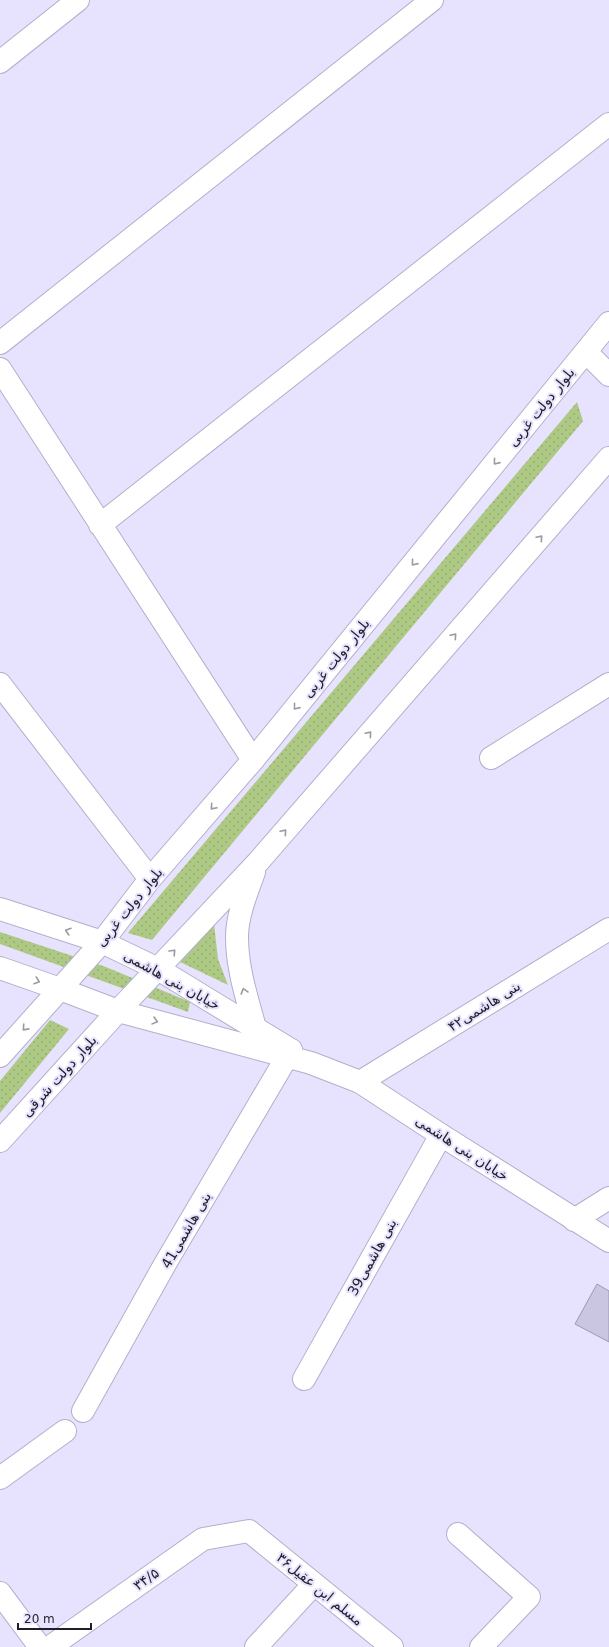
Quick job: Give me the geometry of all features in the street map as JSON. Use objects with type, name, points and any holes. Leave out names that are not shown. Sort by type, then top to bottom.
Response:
[{"type":"street","points":[[0,62],[78,0]]},
{"type":"street","points":[[0,343],[432,0]]},
{"type":"street","points":[[100,525],[609,124]]},
{"type":"street","name":"بلوار دولت غربی","points":[[60,989],[102,942],[150,879],[252,760],[609,323]]},
{"type":"street","points":[[586,352],[609,375]]},
{"type":"street","points":[[0,369],[252,760]]},
{"type":"street","points":[[118,1011],[258,862],[609,458]]},
{"type":"street","points":[[0,684],[150,879]]},
{"type":"street","points":[[491,758],[609,684]]},
{"type":"street","points":[[255,1028],[240,977],[237,936],[243,901],[258,862]]},
{"type":"street","name":"خیابان بنی هاشمی","points":[[0,909],[102,942],[158,969],[255,1028],[289,1053]]},
{"type":"street","name":"بنی هاشمی۴۲","points":[[360,1082],[609,929]]},
{"type":"street","name":"خیابان بنی هاشمی","points":[[0,968],[118,1011],[289,1053],[360,1082],[609,1241]]},
{"type":"street","points":[[0,1056],[60,989]]},
{"type":"street","name":"بلوار دولت شرقی","points":[[0,1141],[118,1011]]},
{"type":"street","name":"بنی هاشمی41","points":[[83,1410],[165,1264],[289,1053]]},
{"type":"street","name":"بنی هاشمی39","points":[[304,1379],[441,1135]]},
{"type":"street","points":[[574,1220],[609,1198]]},
{"type":"street","points":[[0,1478],[65,1431]]},
{"type":"street","name":"مسلم ابن عقیل۳۶","points":[[249,1531],[392,1647]]},
{"type":"street","name":"۳۴/۵","points":[[50,1647],[203,1539],[249,1531]]},
{"type":"street","points":[[458,1534],[529,1597],[481,1647]]},
{"type":"street","points":[[256,1647],[314,1584]]},
{"type":"street","points":[[0,1594],[40,1647]]},
{"type":"green space","points":[[577,402],[583,421],[152,940],[128,933]]},
{"type":"green space","points":[[214,924],[218,959],[228,985],[178,961]]},
{"type":"green space","points":[[0,932],[106,967],[190,1002],[188,1012],[0,944]]},
{"type":"green space","points":[[50,1020],[69,1029],[0,1113],[0,1081]]},
{"type":"building","points":[[597,1284],[609,1291],[609,1342],[575,1324]]}]
